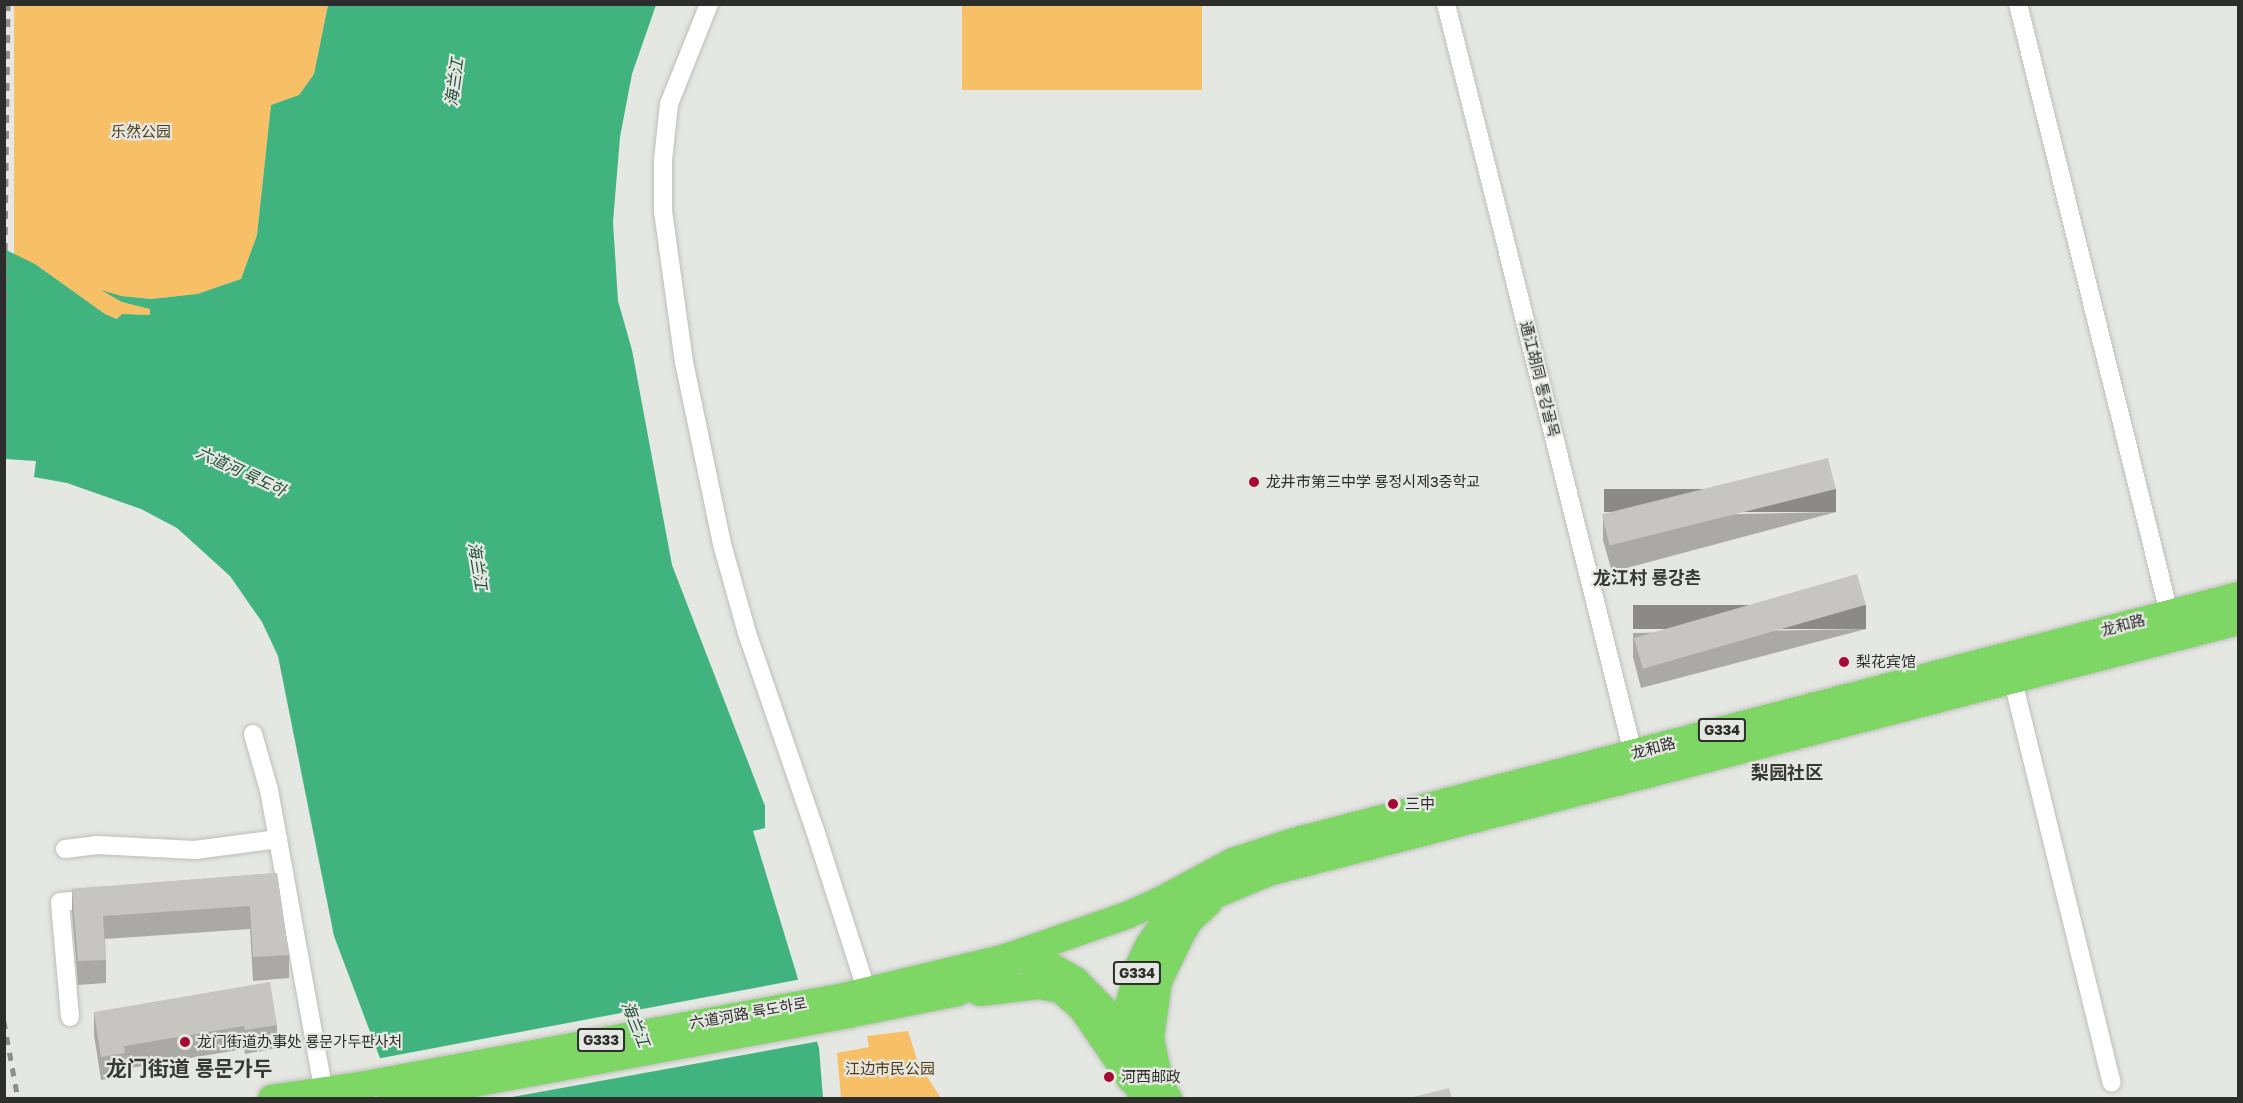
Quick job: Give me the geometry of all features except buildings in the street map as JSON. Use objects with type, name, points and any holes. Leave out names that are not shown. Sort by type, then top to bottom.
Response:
[{"type":"highway","name":"龙和路","points":[[1216,882],[1268,872],[2009,668],[2169,613],[2238,595]]},
{"type":"highway","name":"龙和路","points":[[1216,882],[1249,854],[1633,753],[2009,668],[2238,621]]},
{"type":"highway","name":"六道河路 륙도하로","points":[[391,1098],[857,1003],[1005,957],[1216,882]]},
{"type":"highway","name":"G334","points":[[1153,1095],[1134,1073],[1126,1034],[1129,1002],[1139,964],[1166,915],[1216,882]]},
{"type":"highway","name":"G334","points":[[1153,1095],[1150,1037],[1158,981],[1172,949],[1216,882]]},
{"type":"highway","name":"六道河路 륙도하로","points":[[271,1098],[323,1094],[359,1085],[857,1003],[957,992],[980,980],[1044,962],[1166,915]]},
{"type":"highway","points":[[1005,957],[1044,962],[1075,980],[1126,1034]]},
{"type":"highway","points":[[957,992],[982,992],[1039,985],[1060,989],[1080,1007],[1153,1095]]},
{"type":"street","points":[[709,4],[669,104],[663,160],[663,211],[684,362],[722,544],[857,1003]]},
{"type":"street","name":"通江胡同 통강골목","points":[[1446,4],[1633,753]]},
{"type":"street","points":[[2018,4],[2169,613]]},
{"type":"street","points":[[2009,668],[2112,1083]]},
{"type":"street","points":[[253,734],[269,790],[323,1094]]},
{"type":"street","points":[[65,849],[97,845],[195,850],[278,839]]},
{"type":"street","points":[[262,885],[286,884]]},
{"type":"street","points":[[70,1017],[60,902],[120,897]]},
{"type":"green space","name":"乐然公园","points":[[14,5],[328,5],[314,74],[299,95],[271,105],[257,235],[241,279],[197,294],[151,299],[121,296],[150,309],[150,316],[135,314],[118,319],[105,314],[35,264],[14,255]]},
{"type":"green space","points":[[962,5],[1202,5],[1202,90],[962,90]]},
{"type":"green space","name":"江边市民公园","points":[[908,1031],[918,1063],[941,1098],[841,1098],[837,1053],[869,1047],[867,1036]]},
{"type":"water","points":[[328,5],[656,5],[632,74],[620,137],[613,222],[618,301],[632,350],[672,565],[765,806],[765,828],[753,831],[819,1048],[823,1098],[395,1098],[334,936],[278,656],[262,622],[230,576],[177,528],[141,509],[67,483],[34,477],[36,461],[5,459],[4,249],[35,264],[105,314],[117,319],[122,314],[150,315],[150,309],[122,302],[101,290],[121,296],[151,299],[197,294],[241,279],[257,235],[271,105],[299,95],[314,74]]},
{"type":"pier","points":[[802,979],[820,1041],[507,1098],[392,1098],[376,1059]]},
{"type":"railway","points":[[4,315],[8,4]]},
{"type":"railway","points":[[4,1021],[18,1098]]},
{"type":"place","name":"龙井市第三中学 룡정시제3중학교","points":[[1254,482]]},
{"type":"place","name":"梨花宾馆","points":[[1844,662]]},
{"type":"place","name":"三中","points":[[1393,804]]},
{"type":"place","name":"龙门街道办事处 룡문가두판사처","points":[[185,1042]]},
{"type":"place","name":"河西邮政","points":[[1109,1077]]},
{"type":"district","name":"龙江村 룡강촌","points":[[1647,577]]},
{"type":"district","name":"梨园社区","points":[[1787,772]]},
{"type":"district","name":"龙门街道 룡문가두","points":[[189,1068]]},
{"type":"water label","name":"海兰江","points":[[454,82]]},
{"type":"water label","name":"六道河 륙도하","points":[[241,471]]},
{"type":"water label","name":"海兰江","points":[[478,566]]},
{"type":"water label","name":"海兰江","points":[[636,1024]]}]
